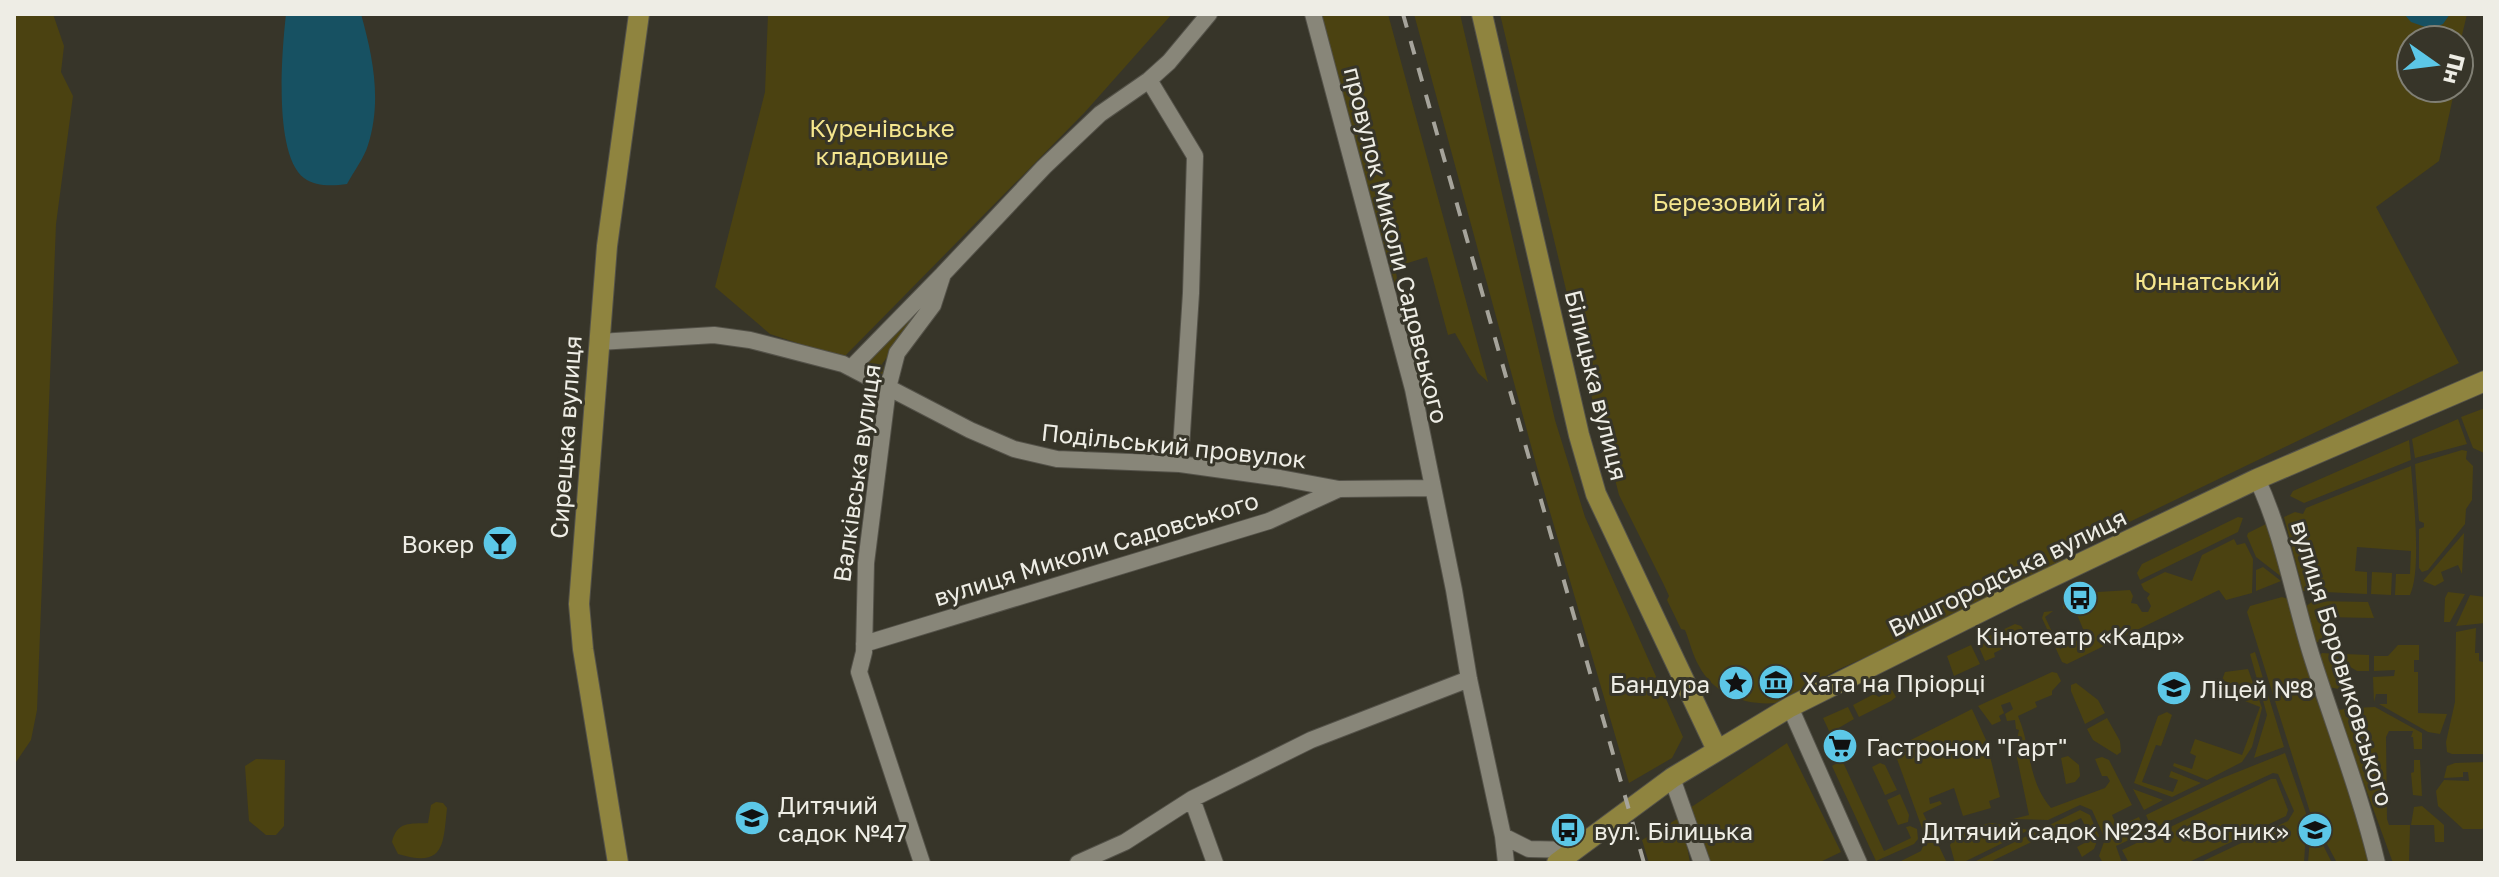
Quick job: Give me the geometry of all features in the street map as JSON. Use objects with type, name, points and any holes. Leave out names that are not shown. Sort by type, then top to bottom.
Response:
[{"type":"main road","name":"Сирецька вулиця","points":[[618,863],[583,649],[579,604],[607,246],[639,14]]},
{"type":"main road","name":"Білицька вулиця","points":[[1482,14],[1579,435],[1596,494],[1717,750]]},
{"type":"main road","name":"Вишгородська вулиця","points":[[1565,857],[1672,778],[1790,707],[2257,479],[2485,381]]},
{"type":"street","name":"Валківська вулиця","points":[[922,863],[859,672],[864,644],[866,563],[888,388],[897,353],[933,305],[943,274],[1044,167],[1100,114],[1169,62],[1209,14]]},
{"type":"street","name":"провулок Миколи Садовського","points":[[1313,14],[1413,389],[1432,488]]},
{"type":"street","points":[[1149,80],[1195,156],[1191,293],[1180,464]]},
{"type":"street","points":[[851,368],[943,274]]},
{"type":"street","name":"Подільський провулок","points":[[599,342],[714,335],[750,340],[851,368],[970,430],[1014,449],[1068,460],[1180,464],[1339,489],[1432,488]]},
{"type":"street","name":"вулиця Боровиковського","points":[[2257,479],[2268,503],[2311,653],[2364,807],[2377,863]]},
{"type":"street","points":[[1432,488],[1506,863]]},
{"type":"street","name":"вулиця Миколи Садовського","points":[[864,644],[1269,521],[1339,489]]},
{"type":"street","points":[[1078,863],[1125,842],[1192,799],[1311,740],[1469,679]]},
{"type":"street","points":[[1790,707],[1859,863]]},
{"type":"street","points":[[1672,778],[1702,863]]},
{"type":"street","points":[[1192,799],[1215,863]]},
{"type":"street","points":[[1503,836],[1529,849],[1565,857]]},
{"type":"green space","points":[[14,14],[53,14],[64,46],[61,72],[73,96],[56,224],[37,710],[31,740],[14,765]]},
{"type":"green space","name":"Куренівське кладовище","points":[[768,14],[1172,14],[1085,112],[843,358],[770,334],[715,287],[765,92]]},
{"type":"green space","points":[[1316,14],[1388,14],[1488,382],[1478,373],[1455,333],[1448,335],[1427,257],[1395,267],[1398,284],[1395,284]]},
{"type":"green space","points":[[1414,14],[1460,14],[1555,420],[1585,517],[1683,737],[1672,758],[1629,783],[1536,464]]},
{"type":"green space","points":[[1500,14],[2467,14],[2465,24],[2395,24],[2395,104],[2451,104],[2439,161],[2376,207],[2459,363],[2061,555],[2064,563],[2011,591],[2006,582],[1994,588],[1997,596],[1907,639],[1904,635],[1899,638],[1900,642],[1837,670],[1776,703],[1742,700],[1722,691],[1705,676],[1619,495],[1599,416],[1596,415]]},
{"type":"green space","points":[[928,296],[919,315],[882,364],[888,374],[885,379],[862,369],[862,363]]},
{"type":"green space","points":[[2485,408],[2484,453],[2473,448],[2461,417]]},
{"type":"green space","points":[[2458,419],[2467,444],[2415,458],[2412,439]]},
{"type":"green space","points":[[2409,440],[2411,460],[2304,503],[2290,496],[2293,491]]},
{"type":"green space","points":[[2467,451],[2466,459],[2473,466],[2472,500],[2466,509],[2465,524],[2428,570],[2422,572],[2419,568],[2419,529],[2424,527],[2424,523],[2419,521],[2415,464]]},
{"type":"green space","points":[[2411,466],[2416,568],[2410,595],[2395,595],[2396,574],[2410,574],[2411,551],[2357,547],[2355,571],[2367,572],[2367,594],[2303,591],[2284,517],[2295,512],[2303,514],[2306,508]]},
{"type":"green space","points":[[2238,517],[2243,518],[2238,532],[2140,580],[2137,573],[2142,564]]},
{"type":"green space","points":[[2266,524],[2283,578],[2256,557],[2247,536]]},
{"type":"green space","points":[[2464,533],[2462,574],[2458,565],[2441,572],[2444,581],[2435,586],[2423,581]]},
{"type":"green space","points":[[2234,539],[2237,545],[2245,543],[2253,559],[2252,593],[2226,600],[2219,590],[2067,664],[2062,662],[2042,618],[2044,612],[2053,611],[2045,617],[2060,649],[2086,636],[2073,605],[2063,609],[2063,604],[2098,592],[2130,590],[2133,596],[2131,603],[2137,604],[2142,612],[2148,612],[2151,606],[2147,598],[2150,594],[2141,584],[2165,572],[2192,581],[2202,555]]},
{"type":"green space","points":[[2263,567],[2281,581],[2256,591],[2256,570]]},
{"type":"green space","points":[[2372,572],[2392,573],[2391,595],[2371,594]]},
{"type":"green space","points":[[2448,592],[2465,594],[2450,622],[2444,622],[2445,598]]},
{"type":"green space","points":[[2470,595],[2485,597],[2485,623],[2456,626]]},
{"type":"green space","points":[[2282,597],[2291,600],[2316,699],[2381,863],[2337,863],[2310,812],[2247,612],[2250,606]]},
{"type":"green space","points":[[2313,601],[2368,602],[2374,618],[2323,617],[2322,640],[2316,643],[2305,607]]},
{"type":"green space","points":[[2015,624],[2021,626],[2027,635],[2005,646],[1998,632]]},
{"type":"green space","points":[[2476,628],[2475,653],[2479,653],[2479,661],[2483,662],[2485,754],[2452,754],[2447,752],[2446,742],[2455,702],[2456,632]]},
{"type":"green space","points":[[1995,633],[2002,649],[1994,653],[1995,657],[1985,661],[1977,642]]},
{"type":"green space","points":[[1971,645],[1980,664],[1954,676],[1947,656]]},
{"type":"green space","points":[[2398,645],[2419,645],[2419,660],[2414,660],[2414,672],[2418,672],[2418,713],[2447,714],[2440,734],[2428,732],[2379,704],[2387,704],[2387,694],[2376,694],[2374,702],[2373,677],[2394,676],[2395,670],[2374,671],[2374,656],[2388,656]]},
{"type":"green space","points":[[2255,652],[2284,747],[2254,758],[2267,715],[2250,654]]},
{"type":"green space","points":[[2322,653],[2337,654],[2342,666],[2339,678],[2349,684],[2350,691],[2328,687],[2319,657]]},
{"type":"green space","points":[[2344,654],[2369,655],[2369,671],[2357,671],[2347,665]]},
{"type":"green space","points":[[2248,669],[2262,708],[2252,747],[2242,762],[2207,780],[2173,766],[2174,763],[2192,769],[2196,756],[2190,753],[2195,739],[2242,755],[2260,707],[2245,701],[2248,690],[2222,680],[2225,672]]},
{"type":"green space","points":[[2052,672],[2057,673],[2061,681],[2052,695],[2035,702],[2037,707],[2018,716],[2038,786],[2051,808],[2105,788],[2110,781],[2107,776],[2102,776],[2095,759],[2102,757],[2109,760],[2132,805],[2112,815],[2117,827],[2139,817],[2146,832],[2116,846],[2122,863],[2103,863],[2099,856],[2105,839],[2092,810],[2080,805],[2048,820],[2013,819],[2029,815],[2016,753],[2019,752],[2016,744],[2019,730],[2016,729],[2015,720],[2007,721],[2005,714],[2013,709],[2010,702],[2001,705],[2004,713],[1999,716],[2001,721],[1992,725],[1978,706]]},
{"type":"green space","points":[[2076,683],[2098,700],[2105,713],[2085,724],[2071,691],[2071,685]]},
{"type":"green space","points":[[1892,690],[1896,697],[1859,717],[1853,705],[1874,694],[1879,697]]},
{"type":"green space","points":[[1848,707],[1854,719],[1830,733],[1823,718]]},
{"type":"green space","points":[[2375,707],[2422,733],[2422,749],[2414,749],[2413,731],[2389,731],[2386,737],[2387,819],[2389,825],[2410,825],[2409,863],[2393,863],[2337,710],[2354,708],[2344,710],[2346,717],[2356,714],[2355,708]]},
{"type":"green space","points":[[1972,709],[1986,740],[2000,797],[1989,801],[1991,808],[1963,816],[1954,788],[1929,798],[1930,804],[1940,801],[1942,804],[1923,813],[1947,863],[1897,863],[1921,851],[1926,839],[1897,759],[1897,747]]},
{"type":"green space","points":[[2167,712],[2172,715],[2161,746],[2156,745],[2142,782],[2173,792],[2178,780],[2169,777],[2171,771],[2201,783],[2172,797],[2134,783],[2158,716]]},
{"type":"green space","points":[[2107,718],[2120,741],[2121,752],[2117,755],[2093,740],[2087,729]]},
{"type":"green space","points":[[1787,743],[1841,852],[1818,863],[1706,863],[1690,808]]},
{"type":"green space","points":[[2285,753],[2307,816],[2304,863],[2199,863],[2288,821],[2294,811],[2278,774],[2273,773],[2152,829],[2146,815],[2220,779]]},
{"type":"green space","points":[[2068,756],[2079,765],[2080,776],[2075,782],[2066,784],[2061,758]]},
{"type":"green space","points":[[256,759],[285,760],[284,826],[276,835],[266,835],[249,821],[245,766]]},
{"type":"green space","points":[[1842,760],[1884,851],[1911,838],[1906,827],[1910,826],[1917,829],[1918,839],[1914,844],[1876,861],[1832,766]]},
{"type":"green space","points":[[2414,760],[2420,760],[2422,796],[2413,795],[2411,773],[2414,772]]},
{"type":"green space","points":[[2485,762],[2485,826],[2482,829],[2463,829],[2438,806],[2436,791],[2444,780],[2469,781],[2468,772],[2463,772],[2463,777],[2444,778],[2447,766]]},
{"type":"green space","points":[[1880,763],[1885,765],[1897,790],[1885,795],[1872,767]]},
{"type":"green space","points":[[2276,779],[2288,810],[2286,816],[2187,863],[2129,863],[2122,850]]},
{"type":"green space","points":[[2133,789],[2163,800],[2144,810]]},
{"type":"green space","points":[[1900,794],[1909,815],[1908,822],[1898,825],[1887,800]]},
{"type":"green space","points":[[443,803],[447,808],[439,850],[425,858],[398,854],[392,842],[397,830],[405,825],[428,823],[431,805]]},
{"type":"green space","points":[[2422,806],[2444,825],[2444,842],[2435,842],[2434,825],[2411,825],[2414,807]]},
{"type":"green space","points":[[2080,810],[2090,815],[2099,836],[2094,849],[2082,857],[2077,847],[2092,839],[2081,818],[1988,863],[1972,863]]},
{"type":"green space","points":[[1677,819],[1685,835],[1690,863],[1649,863],[1642,840]]},
{"type":"green space","points":[[1992,823],[2029,830],[1962,863],[1955,863],[1950,845],[1954,840],[1969,829]]},
{"type":"green space","points":[[2314,833],[2318,835],[2332,863],[2308,863],[2310,837]]},
{"type":"water","points":[[286,14],[361,14],[372,63],[374,112],[366,150],[347,184],[314,183],[304,178],[294,166],[288,147],[282,101]]},
{"type":"water","points":[[2404,14],[2450,14],[2443,24],[2411,22]]},
{"type":"railway","points":[[1403,14],[1644,863]]},
{"type":"place","name":"Вокер","points":[[500,543]]},
{"type":"place","name":"Кінотеатр «Кадр»","points":[[2080,598]]},
{"type":"place","name":"Хата на Пріорці","points":[[1776,682]]},
{"type":"place","name":"Бандура","points":[[1736,683]]},
{"type":"place","name":"Ліцей №8","points":[[2174,688]]},
{"type":"place","name":"Гастроном \"Гарт\"","points":[[1840,746]]},
{"type":"place","name":"Дитячий садок №47","points":[[752,818]]},
{"type":"place","name":"вул. Білицька","points":[[1568,830]]},
{"type":"place","name":"Дитячий садок №234 «Вогник»","points":[[2315,830]]},
{"type":"park label","name":"Березовий гай","points":[[1739,201]]},
{"type":"park label","name":"Юннатський","points":[[2207,280]]}]
